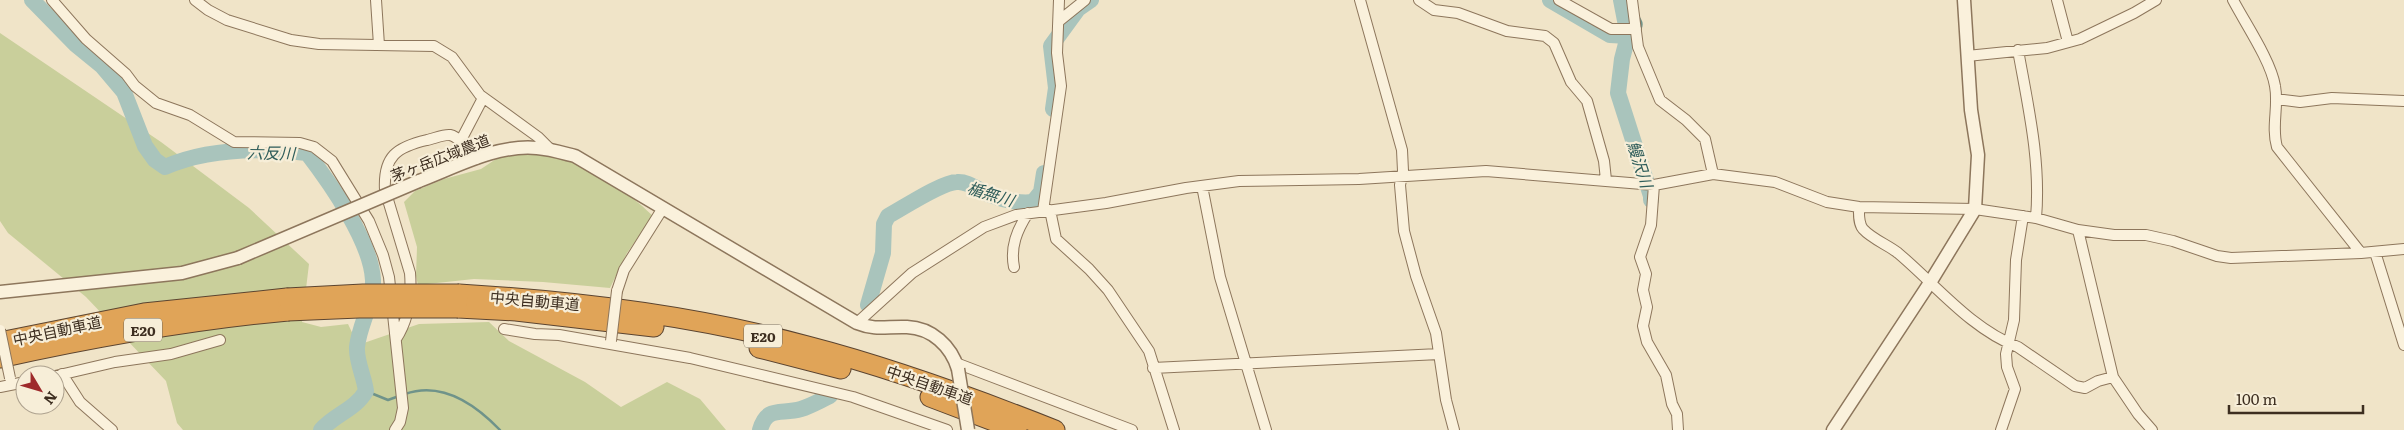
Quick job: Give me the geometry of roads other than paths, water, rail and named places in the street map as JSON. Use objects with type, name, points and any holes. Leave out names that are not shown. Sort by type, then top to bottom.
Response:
[{"type":"highway","name":"中央自動車道","points":[[458,301],[661,328],[803,358],[892,384],[1017,430]]},
{"type":"highway","name":"中央自動車道","points":[[0,342],[144,313],[288,304],[359,308],[458,301],[591,305],[663,316],[806,345],[896,372],[1055,430]]},
{"type":"highway","name":"中央自動車道","points":[[0,358],[149,328],[224,317],[288,304]]},
{"type":"street","points":[[52,0],[86,39],[126,74],[135,86],[156,103],[190,115],[234,142],[300,143],[314,147],[332,161],[370,221],[389,277],[403,401],[400,422],[394,430]]},
{"type":"street","points":[[195,0],[208,10],[227,20],[291,40],[319,44],[434,46],[444,50],[483,98],[538,137],[551,150]]},
{"type":"street","points":[[376,0],[379,45]]},
{"type":"street","points":[[1059,0],[1057,53],[1060,86],[1047,211],[1056,239],[1089,269],[1108,290],[1149,352],[1174,430]]},
{"type":"street","points":[[1059,25],[1085,0]]},
{"type":"street","points":[[1360,0],[1402,150],[1403,176],[1400,185],[1404,231],[1416,276],[1436,333],[1446,400],[1454,430]]},
{"type":"street","points":[[1418,0],[1434,10],[1458,13],[1507,31],[1550,38],[1571,82],[1586,101],[1604,161],[1606,180]]},
{"type":"street","points":[[1559,0],[1611,29],[1636,33]]},
{"type":"street","points":[[1632,0],[1638,47],[1660,100],[1686,120],[1705,139],[1713,174]]},
{"type":"street","points":[[1833,430],[1931,281],[1975,209],[1978,155],[1971,110],[1964,0]]},
{"type":"street","points":[[2057,0],[2068,42]]},
{"type":"street","points":[[1967,56],[2047,48],[2068,42],[2134,13],[2156,0]]},
{"type":"street","points":[[2232,0],[2270,70],[2275,85],[2274,129],[2277,147],[2361,253]]},
{"type":"street","points":[[2018,50],[2037,159],[2036,218]]},
{"type":"street","points":[[460,142],[483,98]]},
{"type":"street","points":[[2276,99],[2300,102],[2332,98],[2404,100]]},
{"type":"street","points":[[396,339],[407,319],[411,283],[410,273],[386,190],[386,172],[396,153],[405,145],[449,135],[460,142],[476,159]]},
{"type":"street","name":"茅ヶ岳広域農道","points":[[0,292],[182,274],[238,258],[476,159],[515,148],[537,148],[575,156],[593,164],[663,208],[857,323],[878,329],[907,327],[921,329],[942,341],[957,366],[968,430]]},
{"type":"street","points":[[857,323],[912,273],[984,227],[1016,215],[1106,203],[1239,181],[1403,176],[1486,171],[1654,185],[1713,174],[1775,182],[1827,202],[1859,206],[1975,209],[2036,218],[2078,230],[2114,235],[2146,235],[2173,240],[2217,256],[2231,258],[2361,253],[2404,249]]},
{"type":"street","points":[[1654,185],[1651,226],[1640,257],[1646,274],[1643,290],[1647,307],[1643,326],[1647,342],[1666,375],[1672,404],[1677,414],[1678,430]]},
{"type":"street","points":[[1202,186],[1220,277],[1266,430]]},
{"type":"street","points":[[1859,206],[1863,229],[1896,252],[1931,281],[1964,314],[2007,343],[2018,347],[2075,386],[2085,388],[2098,381],[2113,377]]},
{"type":"street","points":[[611,343],[617,291],[624,270],[663,208]]},
{"type":"street","points":[[1014,268],[1012,259],[1014,242],[1017,232],[1028,213]]},
{"type":"street","points":[[2001,430],[2015,389],[2007,367],[2007,343],[2014,320],[2016,260],[2023,216]]},
{"type":"street","points":[[2078,230],[2113,377],[2138,414],[2152,430]]},
{"type":"street","points":[[2375,252],[2404,345]]},
{"type":"street","points":[[504,329],[611,343],[690,358],[853,397],[947,430]]},
{"type":"street","points":[[0,330],[11,381]]},
{"type":"street","points":[[65,373],[115,362],[171,354],[220,340]]},
{"type":"street","points":[[1153,368],[1439,354]]},
{"type":"street","points":[[957,366],[1132,430]]},
{"type":"street","points":[[0,388],[11,381],[15,381]]},
{"type":"street","points":[[65,384],[80,402],[112,430]]},
{"type":"waterway","name":"六反川","points":[[32,0],[75,44],[102,66],[124,92],[145,146],[155,160],[165,167],[199,156],[217,153],[253,150],[289,151],[307,153],[327,180],[348,213],[365,248],[371,265],[373,288],[360,330],[357,347],[366,391],[356,403],[321,430]]},
{"type":"waterway","name":"楯無川","points":[[1053,109],[1056,88],[1051,46],[1078,9],[1091,0]]},
{"type":"waterway","name":"楯無川","points":[[1550,0],[1610,35],[1628,36]]},
{"type":"waterway","name":"鰻沢川","points":[[1621,0],[1628,36],[1622,59],[1618,93],[1651,200]]},
{"type":"waterway","name":"楯無川","points":[[1637,15],[1641,22],[1640,30]]},
{"type":"waterway","name":"楯無川","points":[[868,305],[883,253],[884,224],[888,216],[942,186],[957,182],[969,184],[1005,200],[1033,202],[1041,192],[1044,173]]},
{"type":"waterway","points":[[405,394],[432,390],[457,397],[480,412],[500,430]]},
{"type":"waterway","points":[[366,391],[388,400],[399,396]]},
{"type":"waterway","name":"楯無川","points":[[760,430],[763,422],[771,414],[801,409],[830,396]]}]
